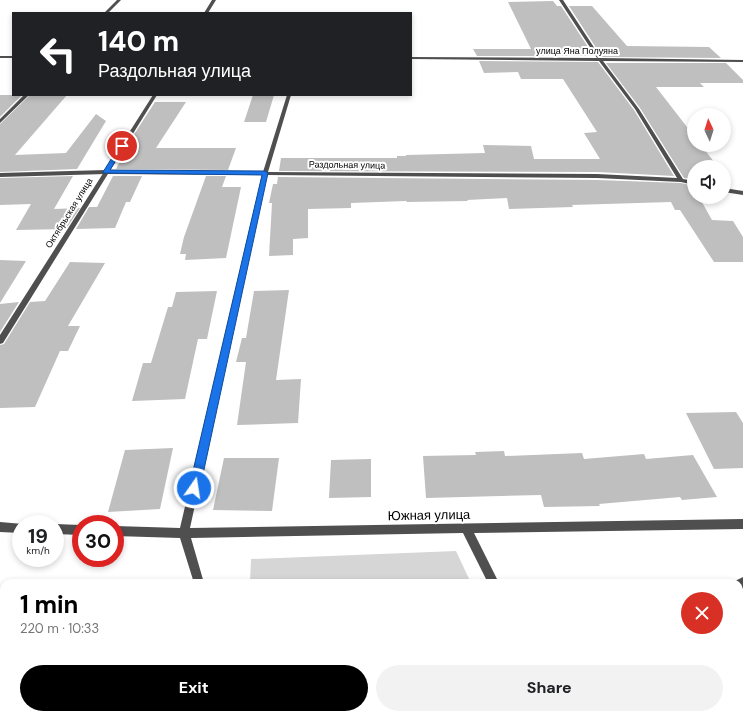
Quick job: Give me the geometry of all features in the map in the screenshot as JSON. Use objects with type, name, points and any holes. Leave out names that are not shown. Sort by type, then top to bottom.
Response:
[{"type":"street","points":[[107,12],[118,0]]},
{"type":"street","points":[[207,12],[214,0]]},
{"type":"street","points":[[560,0],[600,60],[637,109],[681,180]]},
{"type":"street","points":[[0,57],[12,57]]},
{"type":"street","name":"улица Яна Полуяна","points":[[412,58],[743,61]]},
{"type":"street","points":[[0,122],[26,96]]},
{"type":"street","name":"Октябрьская улица","points":[[0,341],[154,96]]},
{"type":"street","points":[[198,579],[184,533],[265,173],[289,96]]},
{"type":"street","name":"Раздольная улица","points":[[0,175],[106,172],[597,176],[687,181]]},
{"type":"street","points":[[731,191],[743,194]]},
{"type":"street","name":"Южная улица","points":[[124,531],[184,533],[743,524]]},
{"type":"street","points":[[0,527],[12,528]]},
{"type":"street","points":[[466,529],[492,579]]},
{"type":"shaded area","points":[[456,551],[469,579],[250,579],[251,559]]},
{"type":"building","points":[[553,1],[557,6],[561,6],[594,56],[477,56],[473,49],[531,49],[508,2]]},
{"type":"building","points":[[569,6],[592,6],[627,46],[709,47],[721,58],[602,57]]},
{"type":"building","points":[[479,61],[598,62],[634,110],[674,176],[597,172],[279,171],[281,158],[397,158],[397,156],[406,155],[485,153],[483,145],[531,146],[534,159],[600,159],[584,133],[597,132],[563,79],[521,79],[518,72],[484,73]]},
{"type":"building","points":[[606,63],[726,63],[743,80],[743,83],[700,83],[704,87],[656,87],[687,127],[687,152],[706,152],[713,160],[687,160],[687,178],[684,178],[640,108]]},
{"type":"building","points":[[0,95],[21,96],[0,117]]},
{"type":"building","points":[[29,96],[66,96],[15,155],[66,153],[96,114],[106,121],[77,169],[0,172],[0,124]]},
{"type":"building","points":[[253,96],[274,96],[266,122],[244,122]]},
{"type":"building","points":[[155,102],[186,102],[156,148],[236,148],[228,170],[116,169],[133,136]]},
{"type":"building","points":[[73,176],[54,209],[80,208],[66,229],[16,230],[31,204],[0,205],[0,178]]},
{"type":"building","points":[[113,176],[142,176],[130,202],[126,202],[115,228],[76,229],[89,207],[97,207]]},
{"type":"building","points":[[206,176],[226,176],[222,187],[241,187],[226,258],[185,260],[186,254],[180,254],[184,237]]},
{"type":"building","points":[[278,177],[597,180],[681,183],[687,184],[687,204],[703,204],[712,220],[733,221],[743,237],[743,262],[714,262],[680,210],[675,210],[671,202],[572,205],[573,207],[509,209],[507,198],[467,200],[468,201],[351,203],[351,208],[308,209],[308,238],[293,239],[293,255],[269,256],[272,203],[269,203],[273,184],[277,184]]},
{"type":"building","points":[[0,260],[26,261],[0,303]]},
{"type":"building","points":[[70,262],[105,263],[68,326],[80,326],[68,351],[60,351],[35,407],[0,408],[0,345],[4,344],[30,302],[45,301]]},
{"type":"building","points":[[289,290],[276,380],[301,379],[298,423],[237,425],[246,362],[236,362],[242,338],[246,338],[254,291]]},
{"type":"building","points":[[217,291],[207,339],[198,339],[185,399],[132,401],[143,363],[151,363],[168,307],[172,307],[176,292]]},
{"type":"building","points":[[19,302],[0,332],[0,304]]},
{"type":"building","points":[[736,412],[743,423],[743,468],[714,469],[686,413]]},
{"type":"building","points":[[173,448],[160,509],[108,512],[125,450]]},
{"type":"building","points":[[504,451],[505,456],[582,453],[584,459],[644,454],[646,459],[693,455],[717,497],[682,500],[680,497],[599,504],[600,506],[544,507],[541,495],[426,498],[423,456],[476,455],[475,452]]},
{"type":"building","points":[[224,458],[279,458],[272,511],[213,510]]},
{"type":"building","points":[[371,459],[371,497],[329,498],[331,460]]},
{"type":"route","points":[[122,146],[106,172],[265,173],[194,488]]}]
